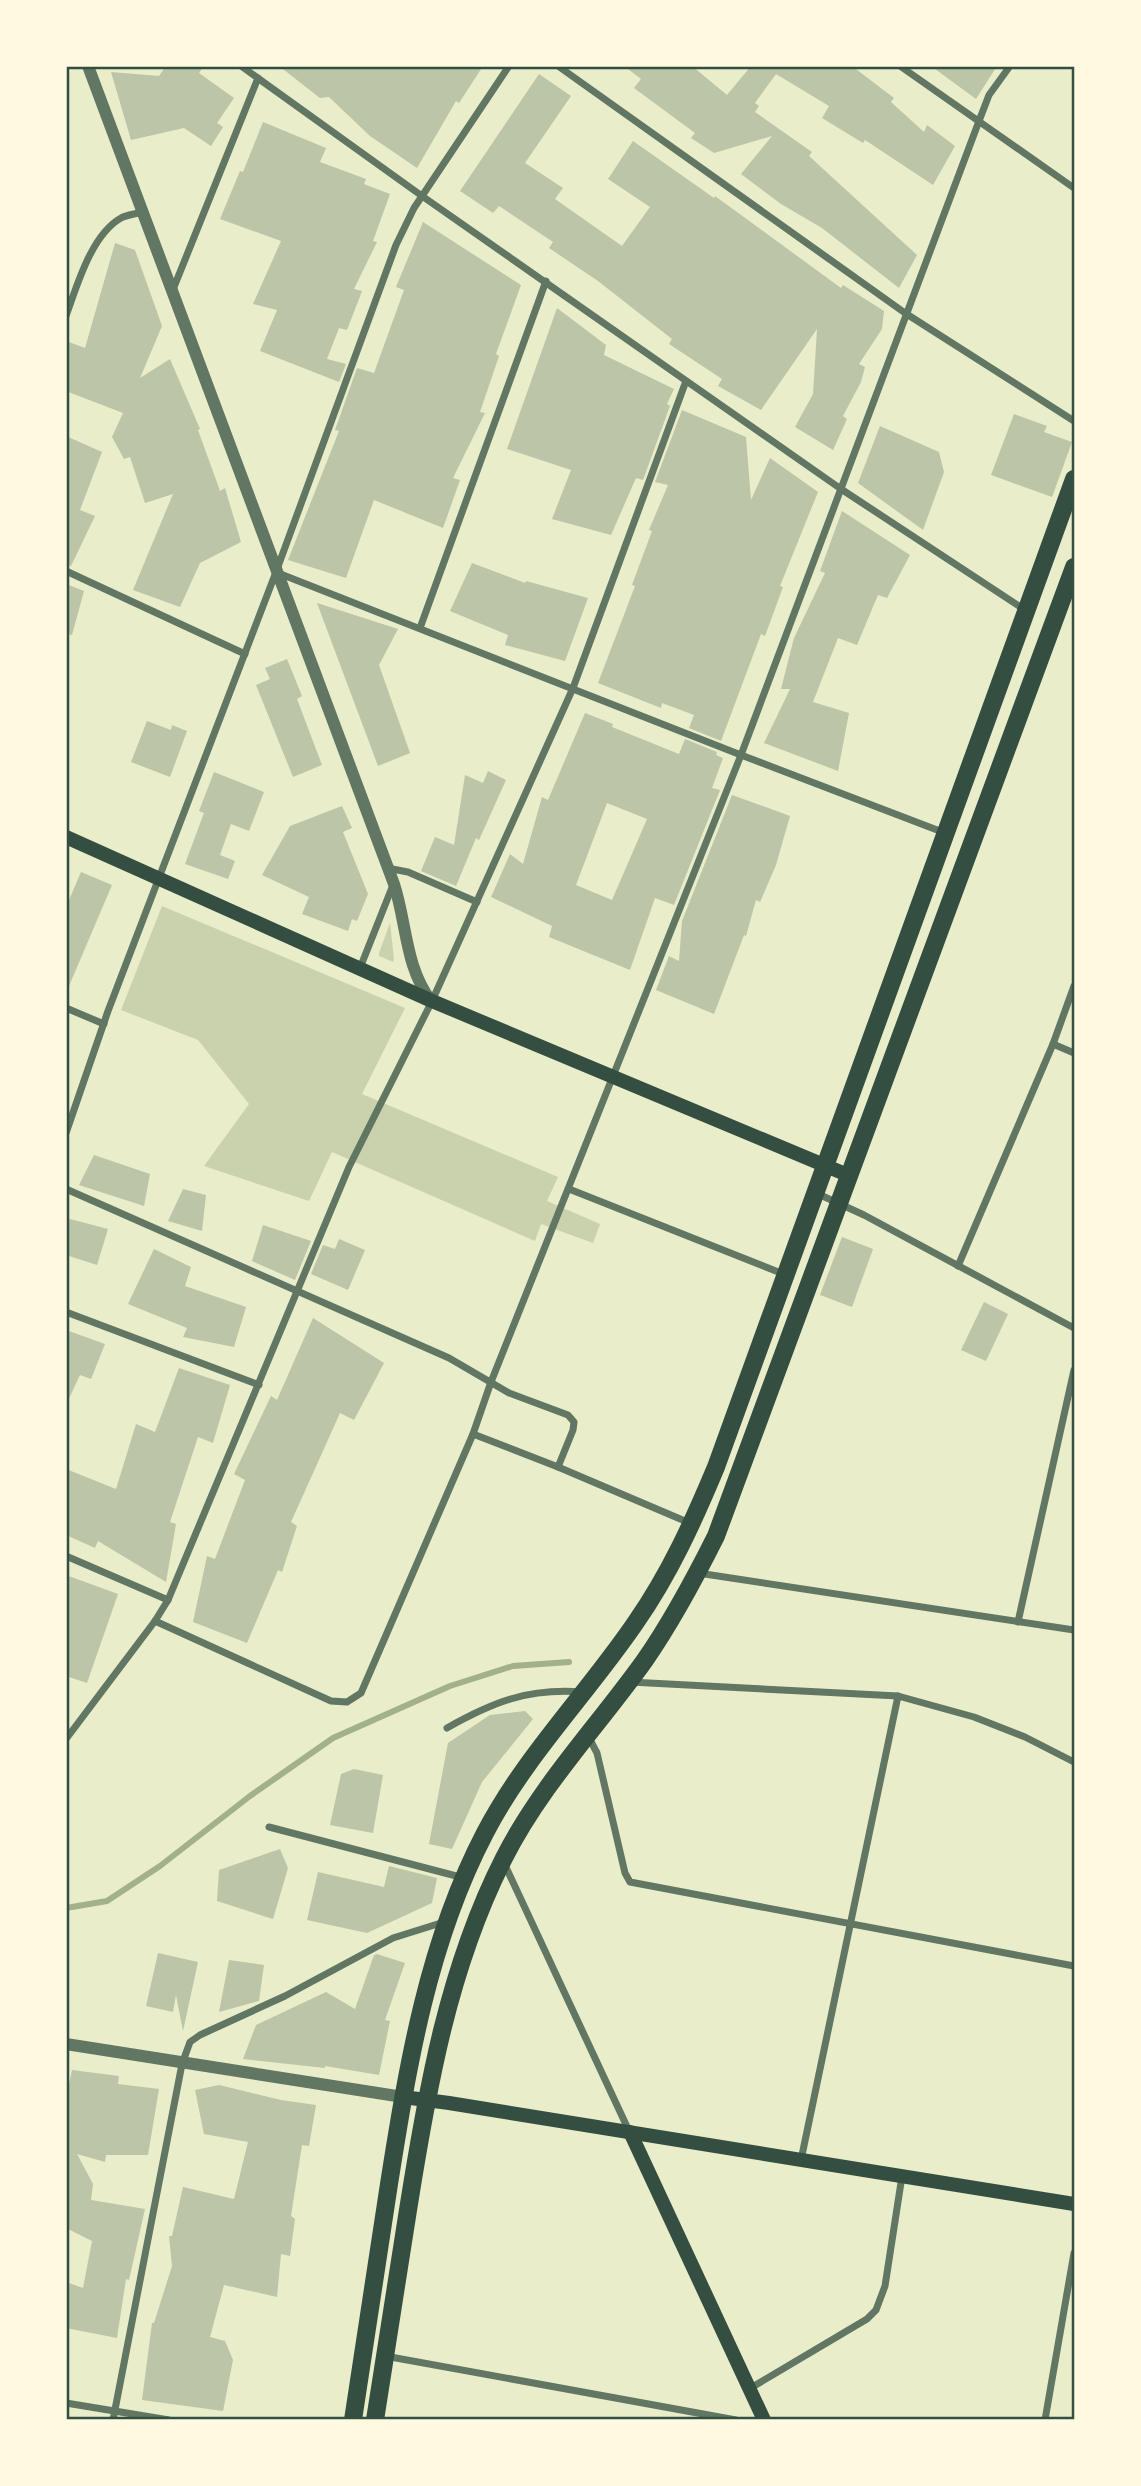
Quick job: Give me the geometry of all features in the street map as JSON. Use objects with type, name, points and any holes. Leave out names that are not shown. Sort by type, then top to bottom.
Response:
[{"type":"main road","points":[[353,2420],[403,2097],[424,1999],[447,1921],[481,1841],[508,1794],[652,1598],[692,1524],[716,1467],[816,1194],[1074,479]]},
{"type":"main road","points":[[375,2420],[440,2034],[457,1975],[483,1905],[503,1860],[539,1799],[656,1644],[698,1572],[726,1511],[1074,567]]},
{"type":"main road","points":[[66,837],[432,1001],[850,1176]]},
{"type":"main road","points":[[403,2097],[1074,2204]]},
{"type":"main road","points":[[630,2132],[764,2420]]},
{"type":"street","points":[[88,66],[394,884],[404,921],[411,965],[421,987],[432,1001]]},
{"type":"street","points":[[241,66],[422,197],[841,489],[1027,611]]},
{"type":"street","points":[[66,1133],[158,878],[289,538],[396,245],[422,197],[509,66]]},
{"type":"street","points":[[558,66],[905,313],[1074,421]]},
{"type":"street","points":[[900,66],[1074,188]]},
{"type":"street","points":[[155,1622],[331,1701],[347,1702],[360,1693],[473,1434],[491,1382],[741,755],[989,95],[1010,66]]},
{"type":"street","points":[[172,292],[258,78]]},
{"type":"street","points":[[66,316],[82,272],[103,236],[121,218],[142,212]]},
{"type":"street","points":[[420,628],[546,281]]},
{"type":"street","points":[[66,1739],[155,1622],[168,1600],[349,1167],[432,1001],[573,688],[687,382]]},
{"type":"street","points":[[265,542],[277,543],[289,538]]},
{"type":"street","points":[[66,571],[245,654]]},
{"type":"street","points":[[276,572],[946,833]]},
{"type":"street","points":[[387,868],[408,872],[477,902]]},
{"type":"street","points":[[359,969],[394,884]]},
{"type":"street","points":[[958,1266],[1053,1044],[1074,986]]},
{"type":"street","points":[[66,1008],[104,1024]]},
{"type":"street","points":[[1053,1044],[1074,1053]]},
{"type":"street","points":[[66,1189],[449,1358],[509,1393],[568,1415],[574,1422],[573,1430],[558,1466]]},
{"type":"street","points":[[569,1189],[786,1275]]},
{"type":"street","points":[[816,1194],[840,1203],[1074,1328]]},
{"type":"street","points":[[66,1312],[259,1385]]},
{"type":"street","points":[[1018,1622],[1074,1370]]},
{"type":"street","points":[[473,1434],[558,1466],[692,1524]]},
{"type":"street","points":[[66,1556],[168,1600]]},
{"type":"street","points":[[698,1572],[1074,1630]]},
{"type":"street","points":[[628,1682],[898,1696],[974,1717],[1024,1737],[1074,1762]]},
{"type":"street","points":[[447,1728],[482,1708],[512,1697],[543,1691],[583,1692]]},
{"type":"street","points":[[801,2160],[898,1696]]},
{"type":"street","points":[[587,1734],[597,1753],[625,1873],[630,1882],[1074,1966]]},
{"type":"street","points":[[269,1826],[464,1878]]},
{"type":"street","points":[[503,1860],[630,2132]]},
{"type":"street","points":[[114,2415],[182,2064],[190,2042],[285,1996],[393,1938],[447,1921]]},
{"type":"street","points":[[66,2045],[403,2097]]},
{"type":"street","points":[[748,2389],[867,2319],[876,2309],[887,2276],[902,2176]]},
{"type":"street","points":[[1045,2420],[1074,2253]]},
{"type":"street","points":[[385,2356],[736,2420]]},
{"type":"street","points":[[66,2403],[114,2415],[169,2420]]},
{"type":"green space","points":[[162,906],[405,1008],[362,1094],[558,1177],[547,1201],[600,1224],[593,1243],[541,1224],[535,1241],[332,1152],[309,1201],[204,1166],[249,1104],[198,1040],[121,1010]]},
{"type":"green space","points":[[390,923],[394,959],[393,962],[379,956]]},
{"type":"building","points":[[166,66],[204,66],[199,73],[234,98],[217,123],[223,127],[211,146],[184,128],[131,140],[111,72],[159,76]]},
{"type":"building","points":[[279,66],[483,66],[459,103],[456,101],[417,168],[370,136],[329,97],[320,98]]},
{"type":"building","points":[[624,66],[692,66],[727,95],[751,66],[852,66],[894,98],[891,102],[924,132],[927,125],[955,146],[933,185],[865,140],[863,143],[822,118],[829,106],[776,74],[755,103],[759,106],[755,112],[812,152],[809,156],[917,255],[899,288],[822,228],[781,204],[741,174],[772,136],[714,153],[691,138],[695,133],[634,88],[641,79]]},
{"type":"building","points":[[931,66],[997,66],[976,99]]},
{"type":"building","points":[[539,74],[571,96],[525,163],[563,188],[555,199],[622,246],[650,207],[608,179],[633,141],[714,198],[715,196],[841,288],[843,285],[884,311],[882,329],[859,364],[865,367],[861,382],[843,416],[847,419],[833,450],[795,427],[813,394],[817,329],[761,410],[718,386],[722,379],[669,344],[672,339],[598,281],[549,248],[553,242],[499,206],[493,213],[460,191]]},
{"type":"building","points":[[263,122],[326,148],[320,162],[366,179],[364,184],[390,194],[373,241],[377,242],[354,289],[362,291],[347,330],[339,328],[327,359],[346,364],[339,382],[260,351],[277,310],[253,304],[281,241],[220,219]]},
{"type":"building","points":[[423,222],[521,285],[496,354],[499,356],[480,412],[485,413],[453,478],[460,480],[443,528],[374,500],[346,578],[288,560],[339,431],[335,430],[357,368],[374,373],[404,290],[396,287]]},
{"type":"building","points":[[115,243],[135,250],[162,326],[140,378],[170,359],[200,429],[198,430],[220,491],[225,488],[241,542],[200,563],[180,607],[133,590],[173,494],[145,503],[130,457],[124,459],[112,437],[123,413],[66,391],[66,341],[85,348]]},
{"type":"building","points":[[557,308],[606,345],[604,355],[674,389],[643,480],[636,478],[611,535],[552,519],[571,470],[507,449]]},
{"type":"building","points":[[682,410],[746,437],[751,500],[770,458],[818,492],[780,586],[783,587],[765,636],[761,634],[721,741],[689,728],[694,715],[662,703],[661,708],[598,683],[635,586],[632,585],[652,531],[649,530],[668,485],[655,482]]},
{"type":"building","points":[[1014,414],[1047,426],[1044,432],[1072,442],[1052,497],[991,475]]},
{"type":"building","points":[[880,426],[939,452],[944,472],[923,530],[858,483]]},
{"type":"building","points":[[66,436],[102,452],[80,510],[95,516],[71,566],[66,565]]},
{"type":"building","points":[[842,511],[910,555],[887,598],[878,595],[857,645],[838,638],[813,702],[849,713],[838,771],[764,743],[790,689],[781,689],[794,638],[825,573],[820,571]]},
{"type":"building","points":[[472,563],[525,583],[526,581],[588,598],[565,661],[505,645],[508,635],[450,611]]},
{"type":"building","points":[[66,584],[84,591],[72,635],[66,634]]},
{"type":"building","points":[[317,603],[398,629],[379,665],[410,753],[378,766]]},
{"type":"building","points":[[287,659],[302,696],[297,699],[322,765],[293,777],[256,685],[270,679],[265,668]]},
{"type":"building","points":[[585,713],[679,754],[685,739],[717,752],[716,755],[723,758],[712,788],[720,790],[674,905],[655,898],[630,970],[549,937],[552,926],[491,897],[510,854],[523,864],[542,797],[548,800]],"holes":[[[607,803],[647,819],[612,900],[576,885]]]},
{"type":"building","points":[[147,721],[171,730],[172,725],[187,731],[170,777],[131,762]]},
{"type":"building","points":[[488,771],[506,780],[479,840],[476,838],[456,886],[421,871],[435,837],[454,845],[465,775],[483,783]]},
{"type":"building","points":[[214,772],[264,792],[249,831],[231,824],[220,855],[235,861],[228,879],[185,864],[204,813],[199,811]]},
{"type":"building","points":[[732,795],[790,816],[776,865],[760,902],[756,900],[746,936],[744,935],[714,1014],[656,990],[669,956],[679,961],[682,921]]},
{"type":"building","points":[[342,806],[352,828],[343,832],[368,894],[357,921],[352,919],[348,931],[302,914],[309,897],[262,875],[290,826]]},
{"type":"building","points":[[81,872],[112,885],[66,993],[66,907]]},
{"type":"building","points":[[94,1155],[150,1174],[144,1206],[79,1185]]},
{"type":"building","points":[[183,1189],[206,1195],[202,1231],[168,1221]]},
{"type":"building","points":[[66,1218],[108,1229],[97,1265],[66,1255]]},
{"type":"building","points":[[263,1225],[311,1241],[295,1280],[252,1261]]},
{"type":"building","points":[[842,1237],[873,1249],[852,1307],[820,1295]]},
{"type":"building","points":[[339,1239],[365,1250],[348,1290],[311,1274],[323,1245],[335,1249]]},
{"type":"building","points":[[154,1249],[191,1267],[185,1286],[246,1307],[234,1347],[183,1337],[187,1328],[128,1304]]},
{"type":"building","points":[[984,1302],[1008,1314],[986,1361],[961,1350]]},
{"type":"building","points":[[313,1318],[384,1363],[354,1420],[340,1413],[291,1522],[297,1526],[282,1572],[278,1570],[247,1643],[193,1622],[207,1556],[215,1559],[245,1480],[234,1474],[271,1396],[277,1400]]},
{"type":"building","points":[[66,1330],[105,1344],[91,1379],[80,1375],[66,1405]]},
{"type":"building","points":[[179,1368],[230,1385],[213,1443],[198,1437],[170,1522],[176,1524],[166,1582],[98,1541],[95,1548],[66,1535],[66,1469],[116,1489],[136,1424],[155,1432]]},
{"type":"building","points":[[66,1575],[118,1594],[87,1683],[66,1676]]},
{"type":"building","points":[[525,1711],[533,1719],[482,1782],[452,1849],[429,1844],[448,1743],[490,1715]]},
{"type":"building","points":[[354,1769],[383,1775],[373,1833],[330,1825],[341,1774]]},
{"type":"building","points":[[280,1849],[288,1868],[273,1919],[217,1901],[219,1870]]},
{"type":"building","points":[[389,1866],[437,1878],[432,1903],[367,1933],[307,1920],[318,1872],[384,1887]]},
{"type":"building","points":[[158,1953],[198,1962],[183,2031],[176,1995],[173,2012],[146,2006]]},
{"type":"building","points":[[374,1955],[405,1963],[385,2020],[390,2021],[379,2075],[325,2066],[243,2059],[256,2025],[326,1992],[355,2009]]},
{"type":"building","points":[[229,1960],[264,1965],[259,2001],[219,2012]]},
{"type":"building","points":[[72,2070],[119,2076],[118,2084],[159,2089],[148,2155],[106,2155],[105,2162],[77,2154],[93,2184],[91,2200],[145,2209],[129,2280],[126,2279],[117,2338],[66,2328],[66,2282],[83,2288],[92,2241],[66,2228],[66,2099]]},
{"type":"building","points":[[219,2085],[281,2100],[316,2105],[309,2146],[302,2145],[291,2216],[295,2219],[290,2256],[281,2254],[277,2297],[224,2285],[210,2337],[225,2341],[233,2360],[223,2411],[142,2400],[152,2323],[172,2266],[169,2236],[172,2236],[183,2187],[234,2199],[248,2142],[204,2134],[195,2090]]},
{"type":"waterway","points":[[66,1908],[107,1901],[160,1866],[250,1796],[333,1738],[450,1686],[513,1666],[569,1662]]}]
